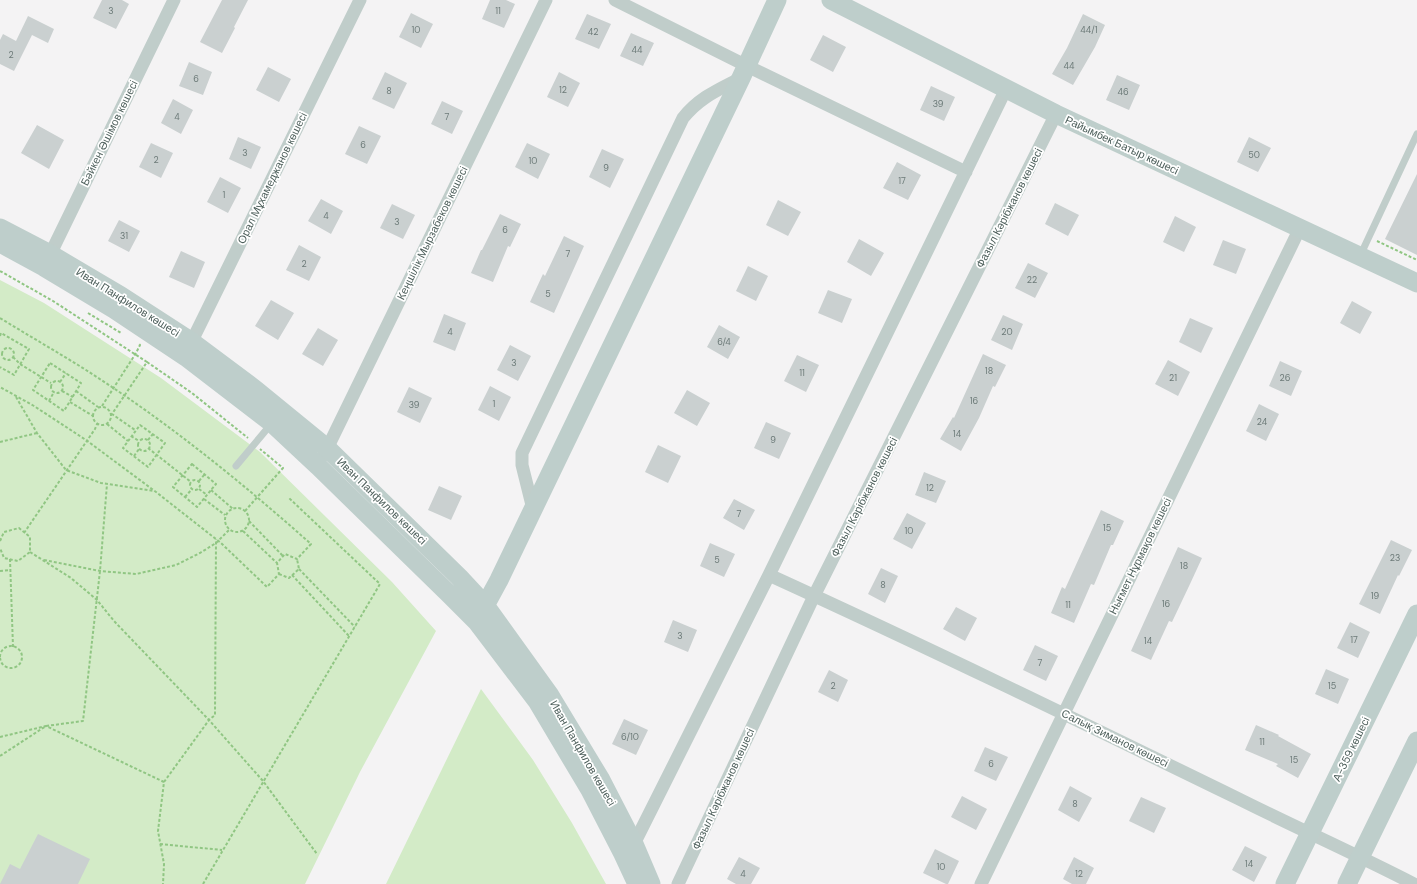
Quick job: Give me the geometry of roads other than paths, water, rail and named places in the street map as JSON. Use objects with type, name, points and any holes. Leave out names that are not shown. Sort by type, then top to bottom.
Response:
[{"type":"street","name":"Бәйкен Әшімов көшесі","points":[[47,261],[174,0]]},
{"type":"street","name":"Орал Мұхамеджанов көшесі","points":[[188,349],[360,0]]},
{"type":"street","name":"Кеңшілік Мырзабеков көшесі","points":[[318,466],[546,0]]},
{"type":"street","points":[[615,0],[744,72],[966,172]]},
{"type":"street","points":[[477,622],[499,580],[744,72],[777,0]]},
{"type":"street","name":"Райымбек Батыр көшесі","points":[[831,0],[1056,114],[1417,284]]},
{"type":"street","points":[[533,509],[522,465],[522,453],[683,118],[692,107],[704,97],[744,72]]},
{"type":"street","points":[[629,849],[769,575],[1006,89]]},
{"type":"street","name":"Фазыл Кәрібжанов көшесі","points":[[678,884],[814,596],[1056,114]]},
{"type":"street","name":"Иван Панфилов көшесі","points":[[0,228],[114,309],[188,349],[256,390],[327,448],[459,577],[485,605],[549,694],[601,780],[629,849],[637,884]]},
{"type":"street","name":"Нығмет Нұрмақов көшесі","points":[[981,884],[1300,228]]},
{"type":"street","name":"Иван Панфилов көшесі","points":[[0,243],[47,261]]},
{"type":"street","name":"Иван Панфилов көшесі","points":[[188,349],[318,466],[477,622],[537,701],[590,790],[650,884]]},
{"type":"street","name":"Салық Зиманов көшесі","points":[[769,575],[1063,713],[1310,834],[1360,856],[1414,884]]},
{"type":"street","name":"А-359 көшесі","points":[[1285,884],[1417,614]]},
{"type":"street","points":[[1347,884],[1417,741]]},
{"type":"lane","points":[[1360,256],[1417,134]]},
{"type":"lane","points":[[236,466],[272,423]]}]
